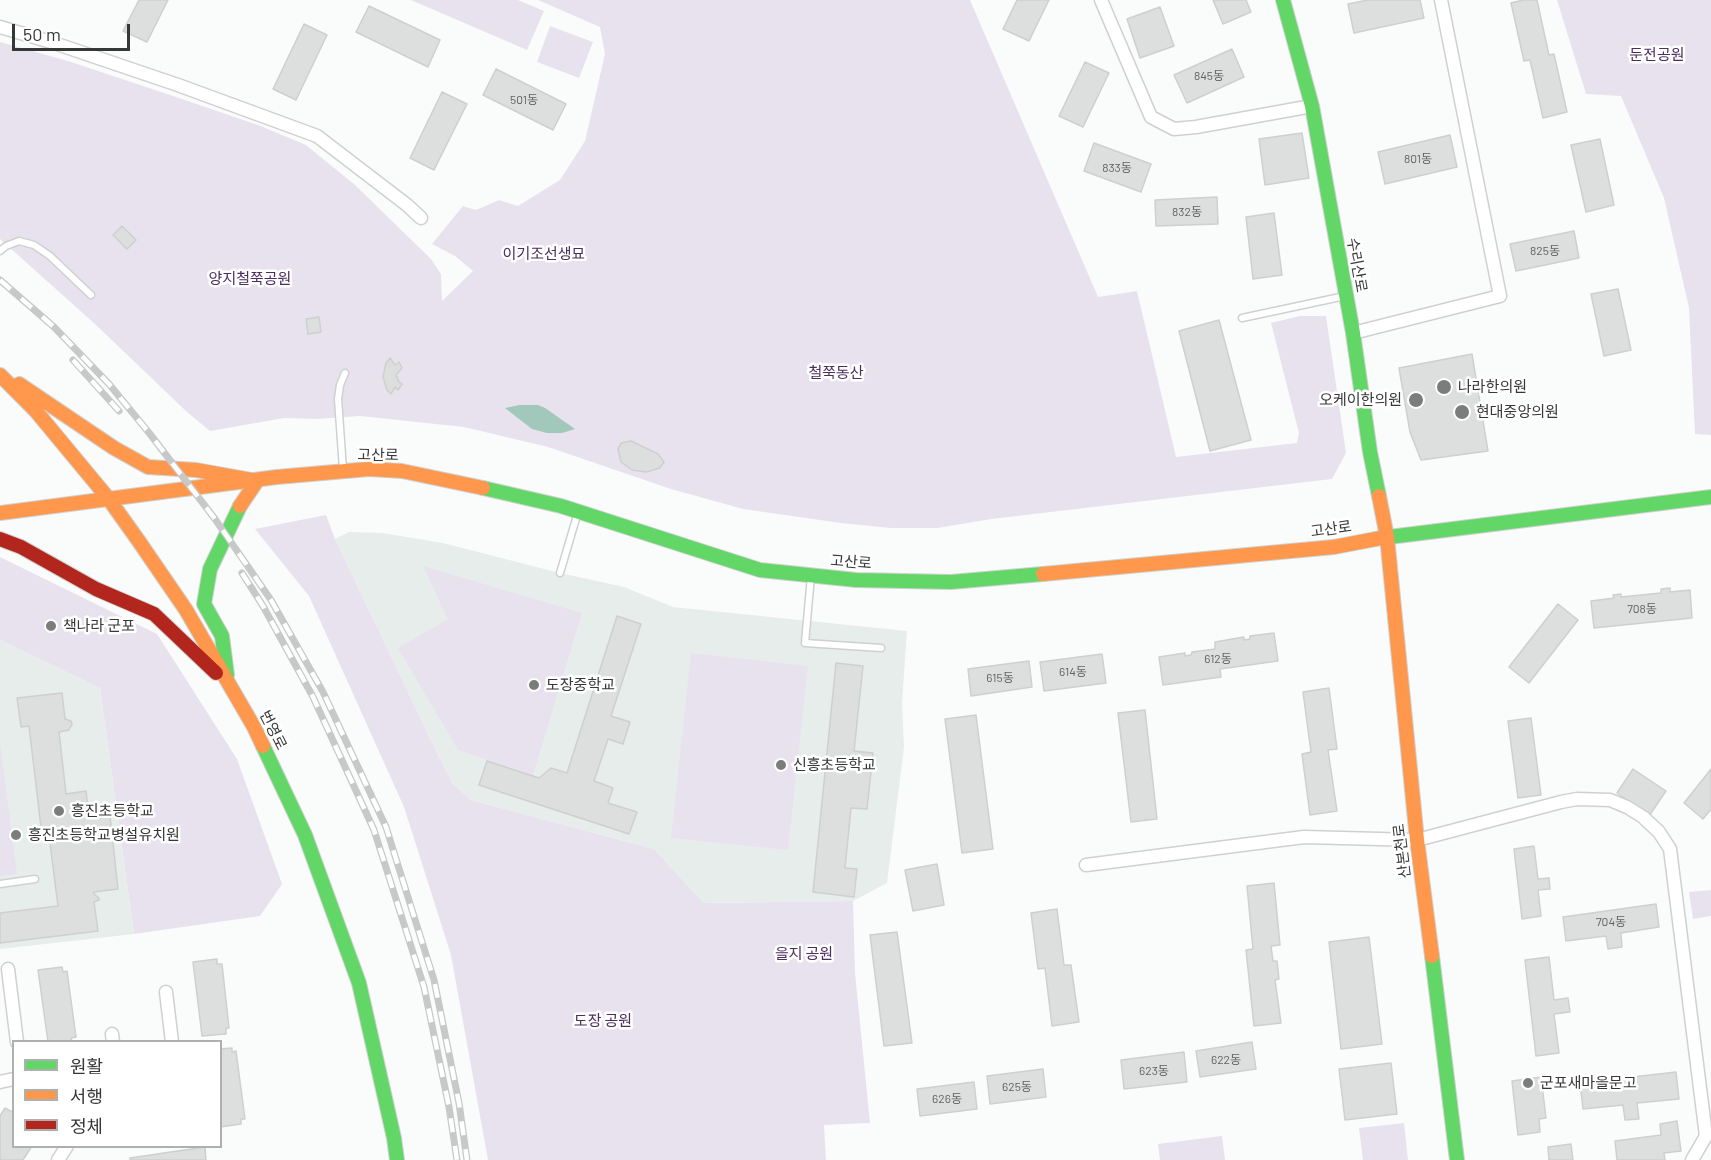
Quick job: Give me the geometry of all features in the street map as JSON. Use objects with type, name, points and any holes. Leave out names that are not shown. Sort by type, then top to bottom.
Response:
[{"type":"street","points":[[1101,0],[1151,117],[1166,125],[1174,129],[1197,127],[1312,106]]},
{"type":"street","name":"수리산로","points":[[1283,0],[1312,106],[1353,333],[1370,452],[1387,537]]},
{"type":"street","points":[[1353,333],[1500,296],[1441,0]]},
{"type":"street","points":[[0,27],[72,49],[317,136],[421,218]]},
{"type":"street","points":[[0,374],[54,406],[114,448],[148,466],[196,470],[257,481],[240,504],[210,569],[204,604],[222,636],[228,684]]},
{"type":"street","name":"번영로","points":[[0,374],[34,410],[108,498],[186,610],[254,727],[305,836],[359,983],[397,1160]]},
{"type":"street","name":"고산로","points":[[0,513],[277,477],[369,469],[402,471],[459,482],[578,511],[760,570],[856,580],[951,582],[1334,547],[1387,537],[1711,497]]},
{"type":"street","name":"산본천로","points":[[1387,537],[1417,840],[1457,1160]]},
{"type":"street","points":[[0,539],[21,547],[96,589],[154,614],[228,684]]},
{"type":"street","points":[[1086,865],[1304,837],[1417,840],[1561,801],[1594,798],[1610,800],[1627,807],[1643,817],[1659,832],[1670,849],[1706,1136],[1692,1160]]},
{"type":"street","points":[[8,969],[17,1040]]},
{"type":"street","points":[[166,992],[172,1040]]},
{"type":"lane","points":[[0,251],[19,241],[34,245],[50,256],[91,295]]},
{"type":"lane","points":[[1242,318],[1346,296]]},
{"type":"lane","points":[[343,472],[338,399],[345,373]]},
{"type":"lane","points":[[560,573],[578,511]]},
{"type":"lane","points":[[811,575],[805,643],[881,648]]},
{"type":"lane","points":[[0,884],[35,879]]},
{"type":"shaded area","points":[[538,405],[545,408],[575,429],[562,433],[547,433],[532,429],[505,408]]},
{"type":"shaded area","points":[[349,532],[382,533],[443,543],[624,587],[673,607],[907,631],[902,703],[904,747],[887,883],[853,901],[704,903],[654,849],[471,800],[453,784],[335,539]]},
{"type":"shaded area","name":"흥진초등학교","points":[[0,640],[100,688],[134,934],[0,949]]},
{"type":"green space","points":[[411,0],[518,0],[544,11],[527,50]]},
{"type":"green space","points":[[538,0],[970,0],[1098,297],[1137,291],[1176,457],[1297,443],[1299,433],[1271,323],[1300,316],[1326,316],[1346,453],[1332,479],[991,519],[937,528],[890,528],[743,509],[671,489],[548,447],[464,427],[360,416],[317,419],[284,418],[210,431],[0,239],[0,42],[68,61],[173,96],[258,125],[306,145],[355,185],[431,259],[441,274],[442,301],[473,271],[455,256],[432,244],[463,206],[476,210],[499,200],[518,206],[560,180],[585,141],[605,54],[600,27]]},
{"type":"green space","name":"둔전공원","points":[[1557,0],[1711,0],[1711,435],[1695,434],[1689,308],[1664,198],[1621,96],[1586,94]]},
{"type":"green space","points":[[550,26],[593,42],[579,78],[537,62]]},
{"type":"green space","name":"도장 공원","points":[[326,515],[335,539],[438,755],[453,784],[471,800],[654,849],[704,903],[853,901],[855,973],[870,1123],[824,1125],[826,1160],[488,1160],[451,955],[404,807],[309,596],[255,529]]},
{"type":"green space","points":[[0,557],[157,634],[237,759],[282,884],[260,916],[134,934],[100,688],[0,640]]},
{"type":"green space","points":[[423,566],[582,613],[533,775],[458,750],[398,648],[448,619]]},
{"type":"green space","points":[[691,653],[808,666],[788,850],[671,838]]},
{"type":"green space","points":[[0,743],[17,874],[0,876]]},
{"type":"green space","points":[[1711,890],[1711,916],[1693,919],[1689,892]]},
{"type":"green space","points":[[1404,1123],[1408,1160],[1363,1160],[1359,1128]]},
{"type":"green space","points":[[1222,1136],[1225,1160],[1160,1160],[1158,1144]]},
{"type":"building","points":[[139,0],[168,0],[147,42],[123,31]]},
{"type":"building","points":[[1017,0],[1049,0],[1029,41],[1003,29]]},
{"type":"building","points":[[1213,0],[1246,0],[1251,12],[1223,24]]},
{"type":"building","points":[[1368,0],[1420,0],[1424,18],[1354,33],[1348,4]]},
{"type":"building","points":[[1537,0],[1549,55],[1554,54],[1567,112],[1543,118],[1530,60],[1524,61],[1511,3]]},
{"type":"building","points":[[369,6],[440,40],[428,67],[356,32]]},
{"type":"building","points":[[1160,7],[1174,46],[1140,58],[1127,19]]},
{"type":"building","points":[[304,24],[327,35],[296,100],[273,89]]},
{"type":"building","points":[[1232,49],[1244,77],[1187,103],[1174,75]]},
{"type":"building","points":[[1085,62],[1109,73],[1083,127],[1059,116]]},
{"type":"building","points":[[496,69],[566,104],[553,130],[483,95]]},
{"type":"building","points":[[442,92],[467,104],[434,170],[410,158]]},
{"type":"building","points":[[1302,133],[1309,178],[1265,185],[1259,139]]},
{"type":"building","points":[[1450,135],[1457,167],[1385,184],[1378,152]]},
{"type":"building","points":[[1600,139],[1614,205],[1586,212],[1571,145]]},
{"type":"building","points":[[1094,143],[1151,164],[1141,192],[1084,171]]},
{"type":"building","points":[[1217,197],[1218,224],[1156,226],[1155,200]]},
{"type":"building","points":[[1274,213],[1282,275],[1253,279],[1246,217]]},
{"type":"building","points":[[122,226],[136,240],[127,249],[113,235]]},
{"type":"building","points":[[1574,231],[1579,258],[1516,271],[1510,244]]},
{"type":"building","points":[[1618,289],[1631,350],[1604,356],[1591,294]]},
{"type":"building","points":[[319,317],[321,332],[308,334],[306,319]]},
{"type":"building","points":[[1219,320],[1251,440],[1210,451],[1179,331]]},
{"type":"building","points":[[1472,354],[1488,451],[1421,460],[1410,432],[1399,368]]},
{"type":"building","points":[[390,358],[395,365],[399,362],[402,368],[396,375],[402,384],[398,390],[395,387],[391,394],[387,390],[383,377],[386,363]]},
{"type":"building","points":[[631,441],[658,454],[664,462],[660,468],[646,472],[632,470],[621,462],[618,449],[621,443]]},
{"type":"building","points":[[1670,588],[1670,592],[1690,590],[1692,618],[1594,628],[1591,601],[1614,598],[1613,595],[1621,594],[1621,597],[1661,593],[1661,589]]},
{"type":"building","points":[[1558,604],[1578,620],[1529,683],[1509,667]]},
{"type":"building","points":[[617,616],[641,624],[611,716],[630,722],[623,744],[608,739],[594,781],[613,788],[608,803],[637,812],[629,834],[479,785],[487,761],[539,778],[551,768],[567,773]]},
{"type":"building","points":[[1274,633],[1278,661],[1220,669],[1221,677],[1163,685],[1159,657],[1185,653],[1185,656],[1191,655],[1192,652],[1215,649],[1215,642],[1244,637],[1244,640],[1250,639],[1250,636]]},
{"type":"building","points":[[1102,654],[1106,683],[1044,691],[1040,662]]},
{"type":"building","points":[[1029,661],[1032,687],[971,696],[968,669]]},
{"type":"building","points":[[836,663],[863,666],[854,751],[873,753],[867,809],[851,808],[845,868],[857,869],[854,897],[813,892]]},
{"type":"building","points":[[1329,688],[1337,749],[1328,750],[1337,811],[1310,815],[1302,754],[1311,752],[1303,692]]},
{"type":"building","name":"흥진초등학교","points":[[62,693],[65,719],[71,721],[72,724],[69,730],[59,732],[66,794],[86,791],[89,819],[110,816],[118,889],[94,892],[99,898],[94,902],[98,931],[0,943],[0,913],[58,906],[48,827],[41,827],[29,726],[21,727],[17,698]]},
{"type":"building","points":[[1145,710],[1157,819],[1131,822],[1118,713]]},
{"type":"building","points":[[976,715],[993,849],[962,853],[945,719]]},
{"type":"building","points":[[1531,718],[1541,795],[1518,798],[1508,721]]},
{"type":"building","points":[[1633,769],[1666,791],[1649,816],[1617,793]]},
{"type":"building","points":[[1711,769],[1711,809],[1703,819],[1684,803]]},
{"type":"building","points":[[1534,846],[1538,879],[1549,878],[1550,889],[1538,890],[1541,916],[1522,919],[1514,849]]},
{"type":"building","points":[[937,864],[944,905],[913,911],[905,870]]},
{"type":"building","points":[[1274,883],[1280,945],[1271,946],[1273,961],[1277,961],[1279,979],[1275,980],[1281,1023],[1254,1026],[1246,950],[1253,949],[1247,886]]},
{"type":"building","points":[[1656,904],[1659,927],[1621,933],[1622,947],[1608,949],[1606,936],[1566,941],[1563,917]]},
{"type":"building","points":[[1057,909],[1064,965],[1071,965],[1079,1022],[1052,1026],[1045,968],[1038,969],[1031,913]]},
{"type":"building","points":[[897,932],[912,1043],[884,1046],[870,935]]},
{"type":"building","points":[[1369,937],[1382,1044],[1341,1049],[1329,942]]},
{"type":"building","points":[[1549,957],[1554,1000],[1568,998],[1570,1012],[1554,1014],[1559,1053],[1536,1056],[1525,960]]},
{"type":"building","points":[[217,959],[217,964],[222,964],[229,1028],[226,1028],[226,1034],[202,1036],[193,962]]},
{"type":"building","points":[[62,967],[63,972],[67,971],[76,1037],[71,1038],[72,1040],[48,1040],[38,970]]},
{"type":"building","points":[[1252,1042],[1256,1069],[1200,1077],[1196,1051]]},
{"type":"building","points":[[232,1048],[232,1052],[236,1051],[245,1119],[241,1119],[241,1124],[222,1127],[222,1049]]},
{"type":"building","points":[[1184,1052],[1187,1082],[1124,1089],[1121,1060]]},
{"type":"building","points":[[1391,1063],[1397,1114],[1345,1120],[1339,1069]]},
{"type":"building","points":[[1043,1069],[1046,1097],[990,1104],[987,1076]]},
{"type":"building","points":[[1676,1072],[1679,1099],[1637,1103],[1639,1119],[1625,1120],[1623,1105],[1583,1109],[1580,1083]]},
{"type":"building","points":[[1541,1077],[1546,1118],[1539,1119],[1540,1132],[1518,1135],[1512,1081]]},
{"type":"building","points":[[974,1082],[977,1109],[920,1116],[917,1089]]},
{"type":"building","points":[[5,1108],[12,1112],[12,1148],[31,1148],[23,1160],[0,1160],[0,1116]]},
{"type":"building","points":[[1677,1121],[1681,1151],[1664,1153],[1665,1160],[1617,1160],[1615,1141],[1661,1135],[1660,1124]]},
{"type":"building","points":[[1571,1144],[1573,1160],[1549,1160],[1548,1147]]},
{"type":"building","points":[[205,1148],[206,1160],[130,1160],[130,1158]]},
{"type":"railway","points":[[0,280],[54,327],[109,384],[150,434],[215,519],[271,600],[323,692],[386,827],[434,980],[459,1103],[467,1160]]},
{"type":"railway","points":[[73,360],[119,411]]},
{"type":"railway","points":[[242,573],[263,606],[313,697],[374,830],[424,987],[449,1107],[457,1160]]},
{"type":"traffic: fast","points":[[1283,0],[1312,106],[1353,333],[1370,452],[1379,496]]},
{"type":"traffic: fast","points":[[483,488],[561,506],[760,570],[856,580],[951,582],[1043,574]]},
{"type":"traffic: fast","points":[[1381,538],[1711,497]]},
{"type":"traffic: fast","points":[[227,675],[222,636],[204,604],[210,569],[240,506]]},
{"type":"traffic: fast","points":[[263,746],[305,835],[359,983],[397,1160]]},
{"type":"traffic: fast","points":[[1432,956],[1457,1160]]},
{"type":"traffic: slow","points":[[0,375],[35,410],[108,498],[138,540],[186,610],[263,746]]},
{"type":"traffic: slow","points":[[19,384],[114,448],[148,467],[196,470],[257,481],[240,506]]},
{"type":"traffic: slow","points":[[0,513],[277,477],[369,469],[402,471],[483,488]]},
{"type":"traffic: slow","points":[[1379,496],[1387,537],[1417,840],[1432,956]]},
{"type":"traffic: slow","points":[[1043,574],[1334,547],[1381,538]]},
{"type":"traffic: jam","points":[[0,539],[21,547],[96,589],[154,614],[216,673]]},
{"type":"place","name":"나라한의원","points":[[1444,387]]},
{"type":"place","name":"오케이한의원","points":[[1416,400]]},
{"type":"place","name":"현대중앙의원","points":[[1462,412]]},
{"type":"place","name":"책나라 군포","points":[[51,626]]},
{"type":"place","name":"도장중학교","points":[[534,685]]},
{"type":"place","name":"신흥초등학교","points":[[781,765]]},
{"type":"place","name":"흥진초등학교","points":[[59,811]]},
{"type":"place","name":"흥진초등학교병설유치원","points":[[16,835]]},
{"type":"place","name":"군포새마을문고","points":[[1528,1083]]},
{"type":"park label","name":"이기조선생묘","points":[[544,254]]},
{"type":"park label","name":"양지철쭉공원","points":[[250,279]]},
{"type":"park label","name":"철쭉동산","points":[[836,373]]},
{"type":"park label","name":"을지 공원","points":[[804,954]]}]
